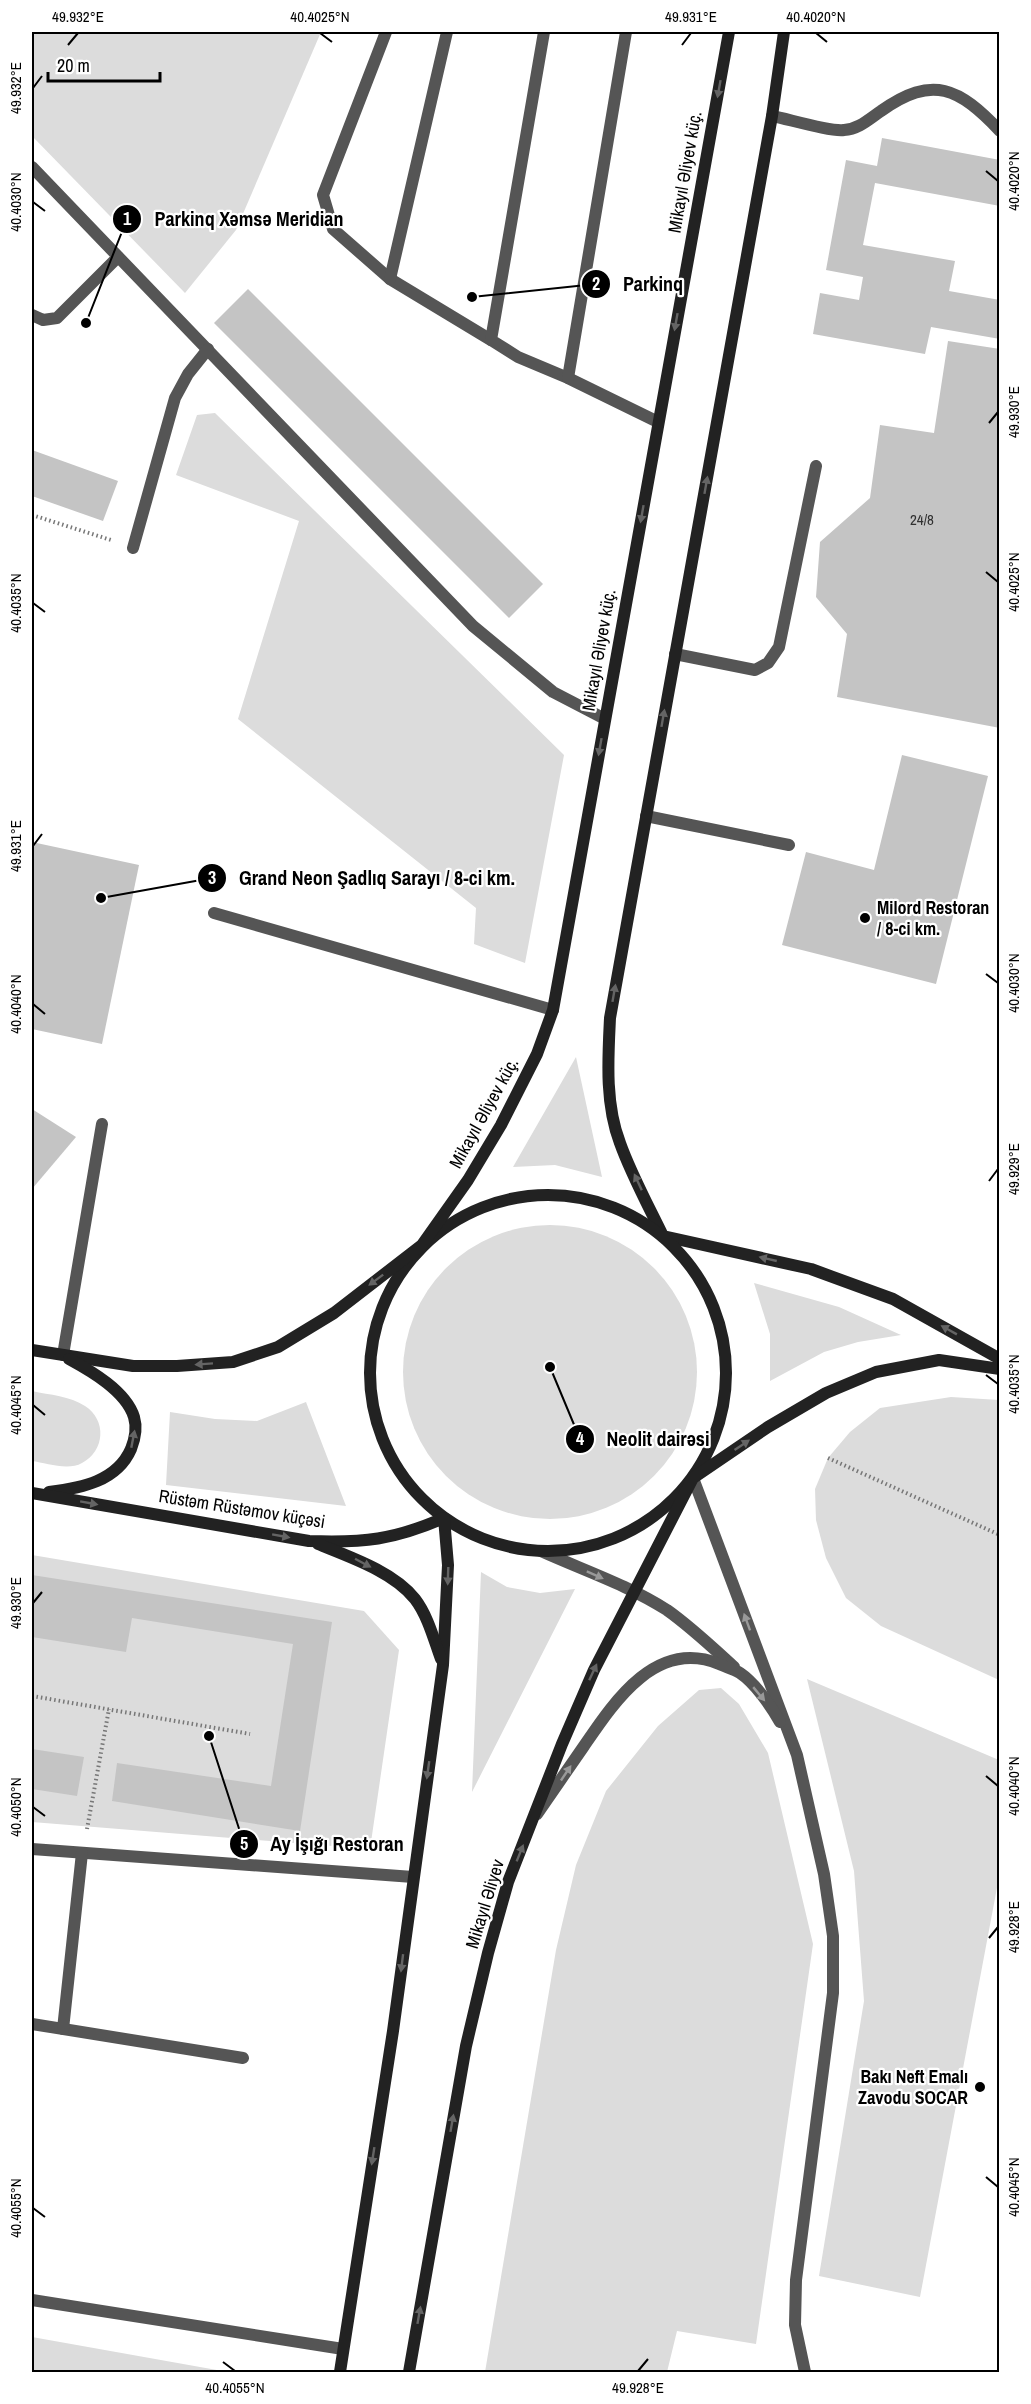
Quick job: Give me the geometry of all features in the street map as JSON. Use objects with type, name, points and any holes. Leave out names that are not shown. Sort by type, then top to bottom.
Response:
[{"type":"main road","name":"Mikayıl Əliyev küç.","points":[[423,1245],[468,1180],[501,1125],[537,1054],[553,1010],[729,32]]},
{"type":"main road","points":[[663,1236],[619,1142],[610,1102],[608,1060],[610,1018],[772,116],[784,32]]},
{"type":"main road","points":[[32,1350],[133,1366],[233,1362],[278,1347],[334,1313],[457,1219],[497,1201],[541,1194],[584,1198],[626,1212],[663,1236],[699,1276],[720,1325],[727,1378],[718,1431],[693,1478]]},
{"type":"main road","points":[[663,1236],[811,1269],[893,1299],[999,1359]]},
{"type":"main road","points":[[423,1245],[391,1286],[373,1334],[370,1386],[381,1437],[407,1482],[444,1518],[490,1541],[541,1551],[592,1546],[640,1527],[669,1504],[693,1478],[768,1427],[826,1393],[876,1372],[939,1360],[999,1369]]},
{"type":"main road","points":[[34,1493],[91,1484],[110,1475],[126,1461],[136,1439],[134,1416],[119,1394],[98,1374],[63,1355]]},
{"type":"main road","name":"Mikayıl Əliyev","points":[[409,2373],[466,2046],[508,1882],[585,1691],[633,1591],[693,1478]]},
{"type":"main road","name":"Rüstəm Rüstəmov küçəsi","points":[[34,1493],[309,1540],[351,1543],[413,1531],[444,1518]]},
{"type":"main road","points":[[340,2373],[393,2031],[443,1665],[448,1565],[444,1518]]},
{"type":"main road","points":[[309,1540],[354,1558],[387,1576],[415,1599],[430,1627],[443,1665]]},
{"type":"lane","points":[[386,32],[323,195],[333,229],[390,279],[518,357],[568,378],[658,422]]},
{"type":"lane","points":[[390,279],[447,32]]},
{"type":"lane","points":[[491,340],[544,32]]},
{"type":"lane","points":[[568,378],[626,32]]},
{"type":"lane","points":[[772,116],[843,131],[861,126],[883,109],[926,88],[953,92],[976,106],[999,131]]},
{"type":"lane","points":[[32,167],[473,626],[553,692],[605,720]]},
{"type":"lane","points":[[32,315],[43,320],[57,318],[118,257]]},
{"type":"lane","points":[[133,548],[175,398],[188,374],[208,349]]},
{"type":"lane","points":[[675,654],[755,670],[768,663],[780,647],[816,466]]},
{"type":"lane","points":[[646,816],[789,845]]},
{"type":"lane","points":[[214,913],[553,1010]]},
{"type":"lane","points":[[63,1355],[102,1124]]},
{"type":"lane","points":[[693,1478],[797,1755],[824,1874],[833,1936],[833,1993],[796,2280],[795,2325],[805,2373]]},
{"type":"lane","points":[[541,1551],[633,1591],[666,1610],[696,1632],[760,1694],[778,1719],[797,1755]]},
{"type":"lane","points":[[532,1821],[607,1713],[626,1689],[649,1671],[678,1658],[705,1658],[740,1673]]},
{"type":"lane","points":[[32,1849],[413,1877]]},
{"type":"lane","points":[[63,2029],[82,1853]]},
{"type":"lane","points":[[32,2024],[243,2058]]},
{"type":"lane","points":[[32,2300],[344,2349]]},
{"type":"path","points":[[32,514],[133,548]]},
{"type":"path","points":[[828,1458],[999,1535]]},
{"type":"path","points":[[32,1696],[250,1734]]},
{"type":"path","points":[[82,1853],[109,1709]]},
{"type":"shaded area","points":[[32,32],[321,32],[236,230],[185,293],[32,136]]},
{"type":"shaded area","points":[[215,413],[564,755],[525,963],[474,944],[476,908],[238,719],[299,521],[176,475],[197,415]]},
{"type":"shaded area","points":[[576,1057],[602,1177],[555,1165],[513,1167]]},
{"type":"shaded area","points":[[550,1225],[579,1228],[606,1237],[631,1250],[654,1268],[672,1291],[685,1316],[694,1343],[697,1372],[694,1401],[685,1428],[672,1453],[654,1476],[631,1494],[606,1507],[579,1516],[550,1519],[521,1516],[494,1507],[469,1494],[446,1476],[428,1453],[415,1428],[406,1401],[403,1372],[406,1343],[415,1316],[428,1291],[446,1268],[469,1250],[494,1237],[521,1228]]},
{"type":"shaded area","points":[[754,1283],[839,1307],[901,1335],[858,1342],[824,1352],[770,1381],[770,1334]]},
{"type":"shaded area","points":[[32,1391],[73,1400],[92,1412],[100,1427],[100,1435],[99,1443],[90,1458],[70,1466],[32,1461]]},
{"type":"shaded area","points":[[951,1397],[999,1400],[999,1680],[881,1626],[846,1598],[826,1558],[816,1520],[815,1489],[828,1458],[850,1432],[880,1408]]},
{"type":"shaded area","points":[[306,1402],[346,1506],[166,1485],[170,1412],[215,1419],[257,1421]]},
{"type":"shaded area","points":[[32,1555],[364,1611],[399,1650],[370,1849],[32,1822]]},
{"type":"shaded area","points":[[481,1572],[507,1587],[540,1593],[575,1589],[472,1792]]},
{"type":"shaded area","points":[[807,1679],[999,1760],[999,1877],[920,2297],[819,2276],[864,2001],[854,1871]]},
{"type":"shaded area","points":[[721,1688],[739,1704],[768,1753],[813,1944],[756,2344],[677,2331],[667,2372],[485,2372],[556,1950],[576,1865],[606,1791],[658,1726],[699,1690]]},
{"type":"shaded area","points":[[32,2337],[228,2372],[32,2372]]},
{"type":"building","points":[[882,138],[1000,160],[1000,206],[875,183],[863,245],[955,261],[949,291],[1000,300],[1000,339],[931,327],[925,354],[813,334],[820,293],[859,300],[863,277],[826,270],[846,160],[877,166]]},
{"type":"building","points":[[248,289],[543,584],[509,618],[214,323]]},
{"type":"building","points":[[948,341],[1000,349],[1000,728],[837,697],[847,634],[816,597],[820,542],[870,498],[880,425],[934,433]]},
{"type":"building","points":[[32,450],[118,481],[103,521],[32,496]]},
{"type":"building","points":[[902,755],[988,776],[936,984],[782,945],[806,852],[874,870]]},
{"type":"building","points":[[32,842],[139,865],[102,1044],[32,1029]]},
{"type":"building","points":[[32,1109],[76,1137],[32,1189]]},
{"type":"building","points":[[32,1575],[332,1622],[300,1831],[112,1801],[117,1763],[271,1786],[293,1644],[132,1618],[126,1652],[32,1637]]},
{"type":"building","points":[[32,1749],[84,1757],[77,1796],[32,1789]]},
{"type":"place","name":"Parkinq","points":[[472,297]]},
{"type":"place","name":"Parkinq Xəmsə Meridian","points":[[86,323]]},
{"type":"place","name":"Grand Neon Şadlıq Sarayı / 8-ci km.","points":[[101,898]]},
{"type":"place","name":"Milord Restoran / 8-ci km.","points":[[865,918]]},
{"type":"place","name":"Neolit dairəsi","points":[[550,1367]]},
{"type":"place","name":"Ay İşığı Restoran","points":[[209,1736]]},
{"type":"place","name":"Bakı Neft Emalı Zavodu SOCAR","points":[[980,2087]]}]
